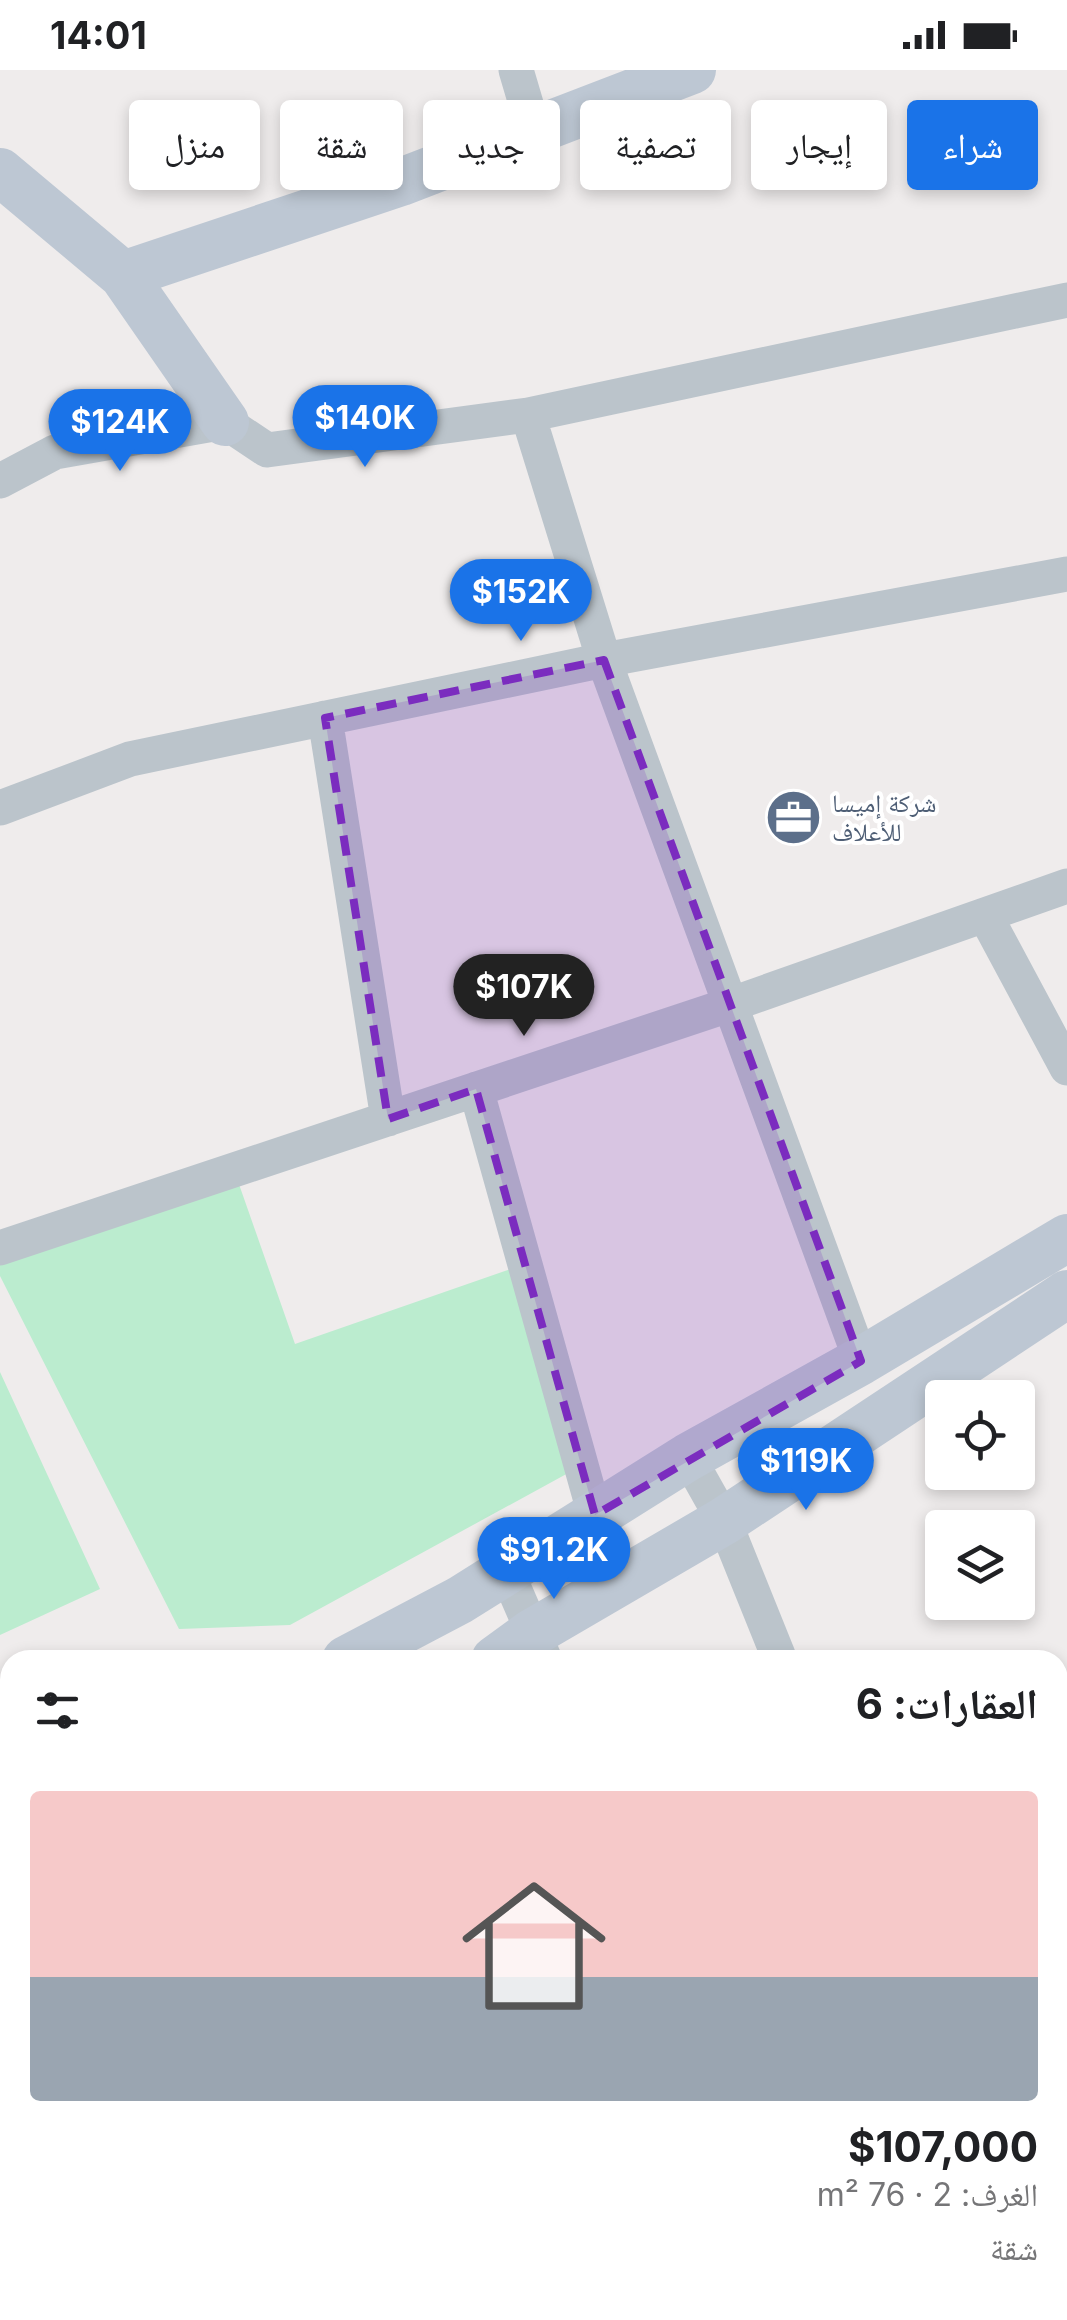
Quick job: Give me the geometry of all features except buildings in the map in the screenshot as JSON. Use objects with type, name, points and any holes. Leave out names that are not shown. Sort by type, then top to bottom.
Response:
[{"type":"main road","points":[[560,121],[692,70]]},
{"type":"main road","points":[[0,172],[122,275],[225,422]]},
{"type":"main road","points":[[122,275],[423,173]]},
{"type":"main road","points":[[364,1650],[1067,1238]]},
{"type":"main road","points":[[526,1650],[1067,1294]]},
{"type":"street","points":[[516,70],[525,100]]},
{"type":"street","points":[[0,481],[55,452],[225,422],[267,450],[528,415],[1067,300]]},
{"type":"street","points":[[528,415],[604,660],[861,1362]]},
{"type":"street","points":[[0,808],[130,759],[604,660],[1067,574]]},
{"type":"street","points":[[325,718],[388,1119]]},
{"type":"street","points":[[0,1248],[729,1005],[1067,886]]},
{"type":"street","points":[[985,915],[1067,1068]]},
{"type":"street","points":[[476,1089],[594,1515]]},
{"type":"street","points":[[688,1457],[724,1521],[776,1650]]},
{"type":"street","points":[[506,1570],[524,1650]]},
{"type":"highlighted area","points":[[604,660],[861,1361],[595,1515],[476,1089],[388,1119],[325,718]]},
{"type":"green space","points":[[234,1170],[295,1344],[525,1264],[581,1466],[290,1625],[179,1629],[0,1276],[0,1248]]},
{"type":"green space","points":[[0,1372],[100,1589],[0,1635]]},
{"type":"place","name":"شركة إميسا للأعلاف","points":[[793,817]]}]
